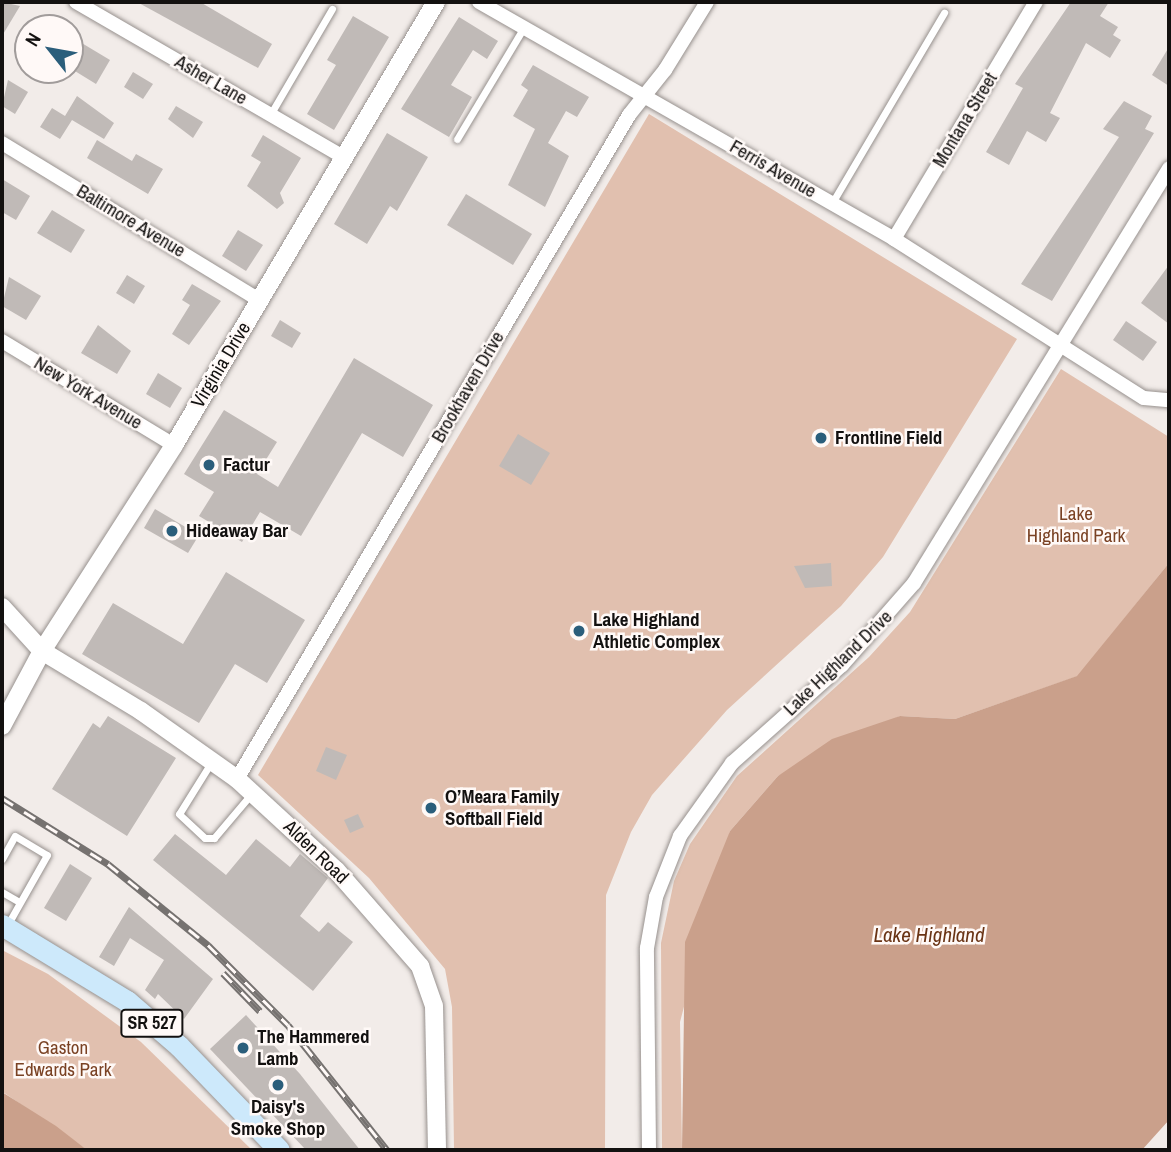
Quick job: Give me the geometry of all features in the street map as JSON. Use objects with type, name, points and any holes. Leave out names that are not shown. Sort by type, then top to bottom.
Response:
[{"type":"main road","name":"SR 527","points":[[4,926],[127,1001],[179,1046],[279,1150]]},
{"type":"street","name":"Asher Lane","points":[[76,2],[345,158]]},
{"type":"street","name":"Virginia Drive","points":[[2,726],[42,651],[174,445],[436,2]]},
{"type":"street","name":"Ferris Avenue","points":[[479,2],[894,239],[1063,343],[1144,398],[1169,400]]},
{"type":"street","name":"Brookhaven Drive","points":[[237,779],[629,115],[646,95],[707,2]]},
{"type":"street","name":"Montana Street","points":[[894,239],[1036,2]]},
{"type":"street","name":"Baltimore Avenue","points":[[2,143],[259,300]]},
{"type":"street","name":"Lake Highland Drive","points":[[649,1150],[647,948],[656,897],[680,836],[732,763],[891,614],[941,543],[1169,168]]},
{"type":"street","name":"New York Avenue","points":[[2,341],[174,445]]},
{"type":"street","name":"Alden Road","points":[[2,607],[42,651],[213,761],[253,793],[336,870],[430,984],[437,1150]]},
{"type":"lane","points":[[270,115],[332,9]]},
{"type":"lane","points":[[832,203],[944,13]]},
{"type":"lane","points":[[457,139],[524,27]]},
{"type":"lane","points":[[213,761],[179,814],[205,838],[214,838],[253,793]]},
{"type":"lane","points":[[2,859],[15,836],[47,855],[4,926]]},
{"type":"lane","points":[[2,892],[19,902]]},
{"type":"green space","name":"Lake Highland Athletic Complex","points":[[649,114],[1017,339],[883,557],[841,606],[727,710],[652,795],[631,832],[606,895],[605,1150],[454,1150],[452,1007],[445,969],[369,878],[258,775]]},
{"type":"green space","name":"Lake Highland Park","points":[[1061,369],[1169,437],[1169,563],[1078,676],[955,719],[900,716],[778,776],[730,831],[680,1022],[682,1150],[662,1150],[661,943],[674,881],[690,844],[737,776],[869,657],[910,612]]},
{"type":"green space","name":"Gaston Edwards Park","points":[[2,950],[48,974],[141,1042],[252,1150],[87,1150],[3,1092]]},
{"type":"water","name":"Lake Highland","points":[[1169,563],[1169,1120],[1142,1150],[682,1150],[685,942],[730,831],[778,776],[832,739],[900,716],[955,719],[1077,676]]},
{"type":"water","points":[[2,1092],[56,1126],[87,1150],[2,1150]]},
{"type":"building","points":[[2,2],[20,6],[14,14],[2,36]]},
{"type":"building","points":[[137,2],[200,2],[272,44],[258,68]]},
{"type":"building","points":[[1071,2],[1109,2],[1100,16],[1118,27],[1113,35],[1121,40],[1110,58],[1086,43],[1050,113],[1060,118],[1046,142],[1027,131],[1009,165],[986,152],[1023,88],[1015,84]]},
{"type":"building","points":[[353,16],[389,37],[334,130],[307,114],[336,65],[327,60]]},
{"type":"building","points":[[459,17],[498,41],[487,59],[473,50],[451,85],[472,97],[449,137],[401,109]]},
{"type":"building","points":[[84,44],[110,60],[96,84],[84,77]]},
{"type":"building","points":[[1169,47],[1169,86],[1152,75]]},
{"type":"building","points":[[533,65],[589,97],[577,117],[566,111],[548,143],[569,156],[545,207],[508,185],[535,129],[513,116],[528,90],[521,85]]},
{"type":"building","points":[[133,72],[153,84],[143,99],[124,87]]},
{"type":"building","points":[[8,80],[28,92],[15,114],[2,106]]},
{"type":"building","points":[[77,96],[114,123],[104,139],[72,120],[60,139],[40,127],[52,108],[65,116]]},
{"type":"building","points":[[1124,101],[1152,116],[1145,129],[1154,133],[1052,301],[1021,284],[1119,137],[1103,129]]},
{"type":"building","points":[[176,106],[203,122],[193,138],[168,119]]},
{"type":"building","points":[[387,133],[428,157],[397,211],[390,206],[367,244],[334,224]]},
{"type":"building","points":[[263,135],[301,158],[280,193],[284,203],[277,209],[247,186],[261,162],[251,156]]},
{"type":"building","points":[[97,140],[132,161],[136,154],[163,169],[148,194],[87,158]]},
{"type":"building","points":[[2,179],[30,196],[16,220],[2,212]]},
{"type":"building","points":[[466,194],[532,234],[513,265],[447,225]]},
{"type":"building","points":[[52,210],[85,230],[71,253],[37,233]]},
{"type":"building","points":[[238,230],[263,245],[246,271],[222,256]]},
{"type":"building","points":[[1169,265],[1169,324],[1141,303]]},
{"type":"building","points":[[127,275],[145,286],[134,304],[116,293]]},
{"type":"building","points":[[9,277],[41,296],[26,320],[2,306]]},
{"type":"building","points":[[192,284],[221,301],[189,345],[172,334],[190,305],[182,300]]},
{"type":"building","points":[[280,320],[301,333],[292,348],[271,336]]},
{"type":"building","points":[[1126,321],[1157,342],[1143,361],[1113,340]]},
{"type":"building","points":[[98,325],[131,351],[117,374],[81,353]]},
{"type":"building","points":[[354,358],[433,405],[403,457],[362,433],[301,536],[260,512],[242,542],[199,516],[214,492],[184,474],[224,410],[277,442],[257,474],[278,487]]},
{"type":"building","points":[[158,373],[182,388],[170,408],[146,394]]},
{"type":"building","points":[[518,434],[550,453],[531,485],[499,466]]},
{"type":"building","name":"Hideaway Bar","points":[[155,509],[199,535],[188,553],[144,528]]},
{"type":"building","points":[[831,563],[832,586],[805,588],[794,566]]},
{"type":"building","points":[[226,572],[305,620],[267,683],[235,664],[199,723],[82,654],[113,603],[183,644]]},
{"type":"building","points":[[108,716],[176,758],[127,836],[52,789],[93,723],[100,728]]},
{"type":"building","points":[[326,747],[347,755],[336,780],[316,771]]},
{"type":"building","points":[[358,814],[364,827],[350,833],[344,820]]},
{"type":"building","points":[[175,834],[226,875],[256,839],[290,867],[300,854],[328,878],[300,916],[319,932],[328,922],[353,942],[313,991],[153,860]]},
{"type":"building","points":[[70,864],[92,878],[66,921],[44,908]]},
{"type":"building","points":[[129,907],[213,979],[184,1019],[158,994],[155,999],[145,990],[164,960],[130,938],[114,966],[99,957]]},
{"type":"building","points":[[246,1015],[300,1074],[360,1150],[306,1150],[210,1049]]},
{"type":"railway","points":[[2,798],[108,864],[208,945],[288,1025],[387,1150]]},
{"type":"railway","points":[[223,973],[260,1011]]},
{"type":"place","name":"Frontline Field","points":[[821,438]]},
{"type":"place","name":"Factur","points":[[209,465]]},
{"type":"place","name":"Hideaway Bar","points":[[172,531]]},
{"type":"place","name":"Lake Highland Athletic Complex","points":[[579,631]]},
{"type":"place","name":"O’Meara Family Softball Field","points":[[431,808]]},
{"type":"place","name":"The Hammered Lamb","points":[[243,1048]]},
{"type":"place","name":"Daisy's Smoke Shop","points":[[278,1085]]}]
